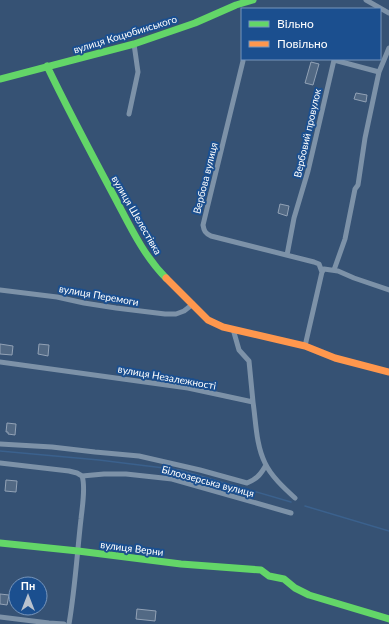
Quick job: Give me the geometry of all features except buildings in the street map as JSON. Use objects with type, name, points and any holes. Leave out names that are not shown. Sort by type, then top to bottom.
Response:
[{"type":"street","name":"вулиця Коцюбинського","points":[[0,80],[134,44],[195,23],[253,0]]},
{"type":"street","points":[[366,0],[389,12]]},
{"type":"street","points":[[129,114],[138,72],[134,44]]},
{"type":"street","points":[[334,270],[345,239],[355,188],[358,185],[365,138],[379,72],[389,48]]},
{"type":"street","name":"Вербовий провулок","points":[[287,255],[294,218],[308,171],[334,60],[379,72]]},
{"type":"street","name":"Вербова вулиця","points":[[242,61],[203,225],[204,230],[211,236],[318,264],[322,272]]},
{"type":"street","name":"вулиця Шелестівка","points":[[48,66],[67,108],[147,255],[163,274],[208,320],[223,327],[305,346],[335,358],[389,372]]},
{"type":"street","points":[[305,346],[322,272],[324,269],[334,270],[389,290]]},
{"type":"street","name":"вулиця Перемоги","points":[[0,290],[57,297],[97,305],[165,314],[176,314],[184,311],[193,304]]},
{"type":"street","points":[[233,329],[239,350],[249,361],[258,441],[266,465],[280,484],[295,498]]},
{"type":"street","name":"вулиця Незалежності","points":[[0,362],[188,388],[253,402]]},
{"type":"street","name":"Білоозерська вулиця","points":[[0,444],[52,447],[139,456],[200,470],[247,483],[253,481],[261,475],[266,465]]},
{"type":"street","name":"Білоозерська вулиця","points":[[0,463],[69,471],[82,476],[126,474],[172,479],[291,513]]},
{"type":"street","points":[[69,624],[78,551],[84,480],[82,476]]},
{"type":"street","name":"вулиця Верни","points":[[0,543],[182,564],[261,570],[269,576],[284,579],[295,588],[309,595],[389,619]]},
{"type":"street","points":[[0,617],[49,624],[64,624]]},
{"type":"waterway","points":[[0,451],[99,460],[180,470],[291,502]]},
{"type":"waterway","points":[[305,506],[389,531]]},
{"type":"traffic: fast","points":[[0,79],[134,44],[195,23],[236,5],[253,0]]},
{"type":"traffic: fast","points":[[47,66],[131,228],[143,249],[166,278]]},
{"type":"traffic: fast","points":[[0,543],[181,564],[261,570],[269,576],[284,579],[295,588],[309,595],[389,619]]},
{"type":"traffic: slow","points":[[166,278],[208,320],[223,327],[305,346],[335,358],[389,372]]}]
